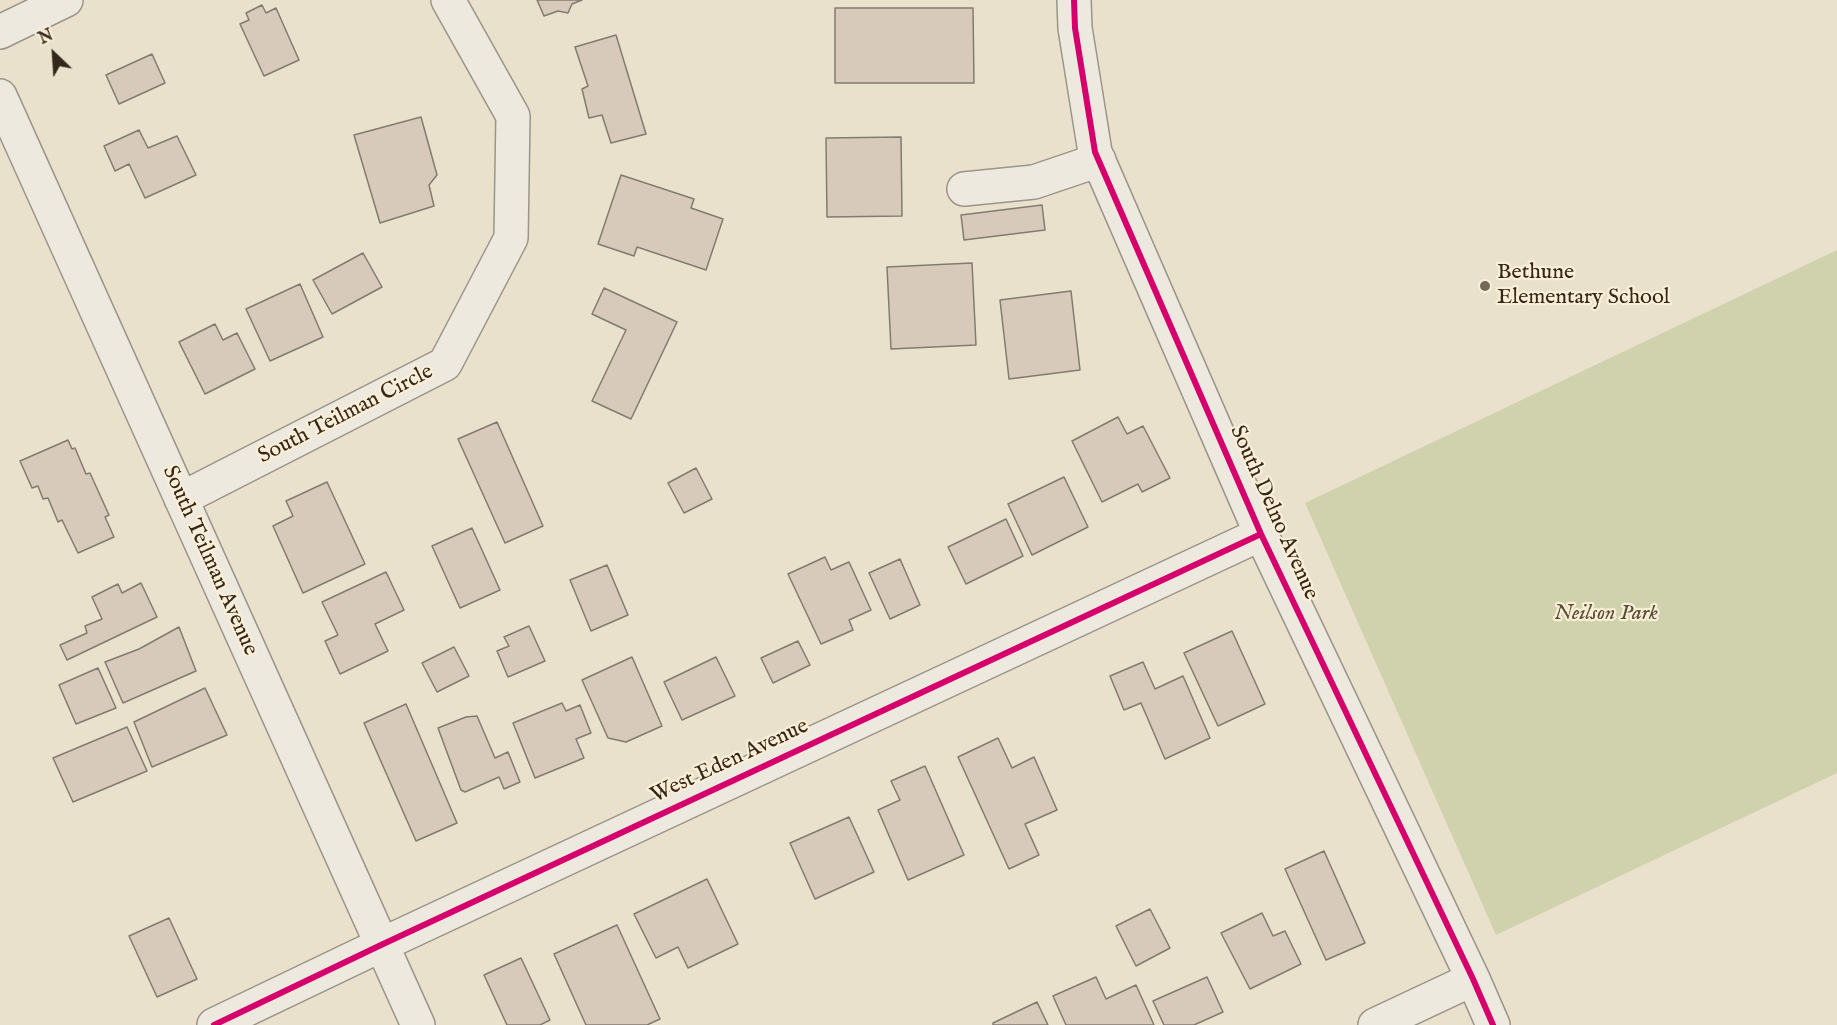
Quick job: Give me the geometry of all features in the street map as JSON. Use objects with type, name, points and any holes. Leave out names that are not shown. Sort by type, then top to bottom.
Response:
[{"type":"street","points":[[0,32],[66,0]]},
{"type":"street","name":"South Teilman Circle","points":[[181,499],[445,364],[511,238],[513,116],[448,0]]},
{"type":"street","name":"South Delno Avenue","points":[[1074,0],[1075,28],[1095,152],[1261,534],[1493,1025]]},
{"type":"street","name":"South Teilman Avenue","points":[[0,96],[418,1025]]},
{"type":"street","points":[[964,189],[1034,182],[1099,160]]},
{"type":"street","name":"West Eden Avenue","points":[[214,1025],[1261,534]]},
{"type":"street","points":[[1375,1025],[1473,979]]},
{"type":"green space","name":"Neilson Park","points":[[1837,250],[1837,773],[1496,935],[1305,503]]},
{"type":"building","points":[[537,0],[582,0],[572,4],[568,13],[558,11],[544,16]]},
{"type":"building","points":[[262,5],[266,13],[276,8],[299,60],[264,76],[240,24],[249,20],[246,13]]},
{"type":"building","points":[[835,8],[973,8],[974,83],[835,83]]},
{"type":"building","points":[[616,35],[646,134],[611,143],[602,115],[589,118],[582,89],[588,86],[575,47]]},
{"type":"building","points":[[152,54],[165,83],[119,104],[106,75]]},
{"type":"building","points":[[421,117],[437,175],[429,185],[434,206],[380,223],[354,135]]},
{"type":"building","points":[[139,130],[148,148],[177,136],[196,175],[145,198],[129,164],[115,171],[104,146]]},
{"type":"building","points":[[901,137],[902,216],[827,217],[826,138]]},
{"type":"building","points":[[621,175],[694,199],[691,208],[723,219],[706,270],[637,247],[634,256],[598,244]]},
{"type":"building","points":[[1042,205],[1045,230],[964,240],[961,215]]},
{"type":"building","points":[[363,253],[382,287],[332,314],[313,280]]},
{"type":"building","points":[[972,263],[976,345],[891,349],[887,267]]},
{"type":"building","points":[[300,284],[323,337],[270,361],[246,309]]},
{"type":"building","points":[[604,288],[677,322],[631,419],[592,401],[626,330],[592,314]]},
{"type":"building","points":[[1071,291],[1080,370],[1009,379],[1000,300]]},
{"type":"building","points":[[215,324],[223,340],[237,333],[255,369],[205,394],[179,342]]},
{"type":"building","points":[[1118,417],[1127,434],[1143,426],[1170,478],[1142,492],[1138,484],[1102,502],[1072,441]]},
{"type":"building","points":[[497,422],[543,526],[505,543],[458,439]]},
{"type":"building","points":[[68,440],[72,449],[75,448],[86,474],[90,473],[109,515],[105,517],[114,537],[78,553],[62,520],[58,522],[48,498],[43,499],[38,486],[32,488],[20,461]]},
{"type":"building","points":[[696,468],[712,499],[684,513],[668,483]]},
{"type":"building","points":[[1064,477],[1088,527],[1032,555],[1008,504]]},
{"type":"building","points":[[327,482],[365,564],[303,593],[273,526],[293,516],[286,501]]},
{"type":"building","points":[[1006,519],[1023,556],[966,584],[948,547]]},
{"type":"building","points":[[472,528],[500,590],[460,608],[432,546]]},
{"type":"building","points":[[825,557],[831,570],[849,562],[871,610],[849,620],[853,630],[821,644],[788,574]]},
{"type":"building","points":[[900,559],[920,605],[890,619],[869,573]]},
{"type":"building","points":[[607,565],[628,615],[591,631],[570,580]]},
{"type":"building","points":[[386,572],[404,610],[375,624],[388,651],[340,674],[325,641],[338,635],[322,602]]},
{"type":"building","points":[[141,583],[157,617],[67,660],[60,645],[87,633],[85,626],[102,619],[92,597],[118,584],[122,593]]},
{"type":"building","points":[[529,626],[545,661],[508,677],[497,651],[509,646],[504,637]]},
{"type":"building","points":[[179,627],[196,671],[123,703],[105,662],[139,649]]},
{"type":"building","points":[[1232,631],[1265,704],[1218,726],[1184,653]]},
{"type":"building","points":[[798,641],[810,665],[773,683],[761,658]]},
{"type":"building","points":[[454,647],[469,676],[437,692],[422,663]]},
{"type":"building","points":[[632,657],[662,726],[626,742],[608,738],[582,680]]},
{"type":"building","points":[[716,657],[735,696],[682,720],[664,682]]},
{"type":"building","points":[[1143,662],[1155,689],[1183,676],[1210,738],[1165,759],[1141,703],[1124,710],[1110,676]]},
{"type":"building","points":[[98,668],[116,708],[76,724],[59,685]]},
{"type":"building","points":[[205,688],[227,735],[152,767],[134,722]]},
{"type":"building","points":[[562,703],[566,711],[580,705],[591,733],[576,739],[584,758],[535,778],[513,723]]},
{"type":"building","points":[[406,704],[457,823],[416,841],[364,723]]},
{"type":"building","points":[[477,716],[495,758],[508,752],[520,782],[504,789],[499,777],[465,792],[461,790],[438,728],[466,717]]},
{"type":"building","points":[[127,727],[147,771],[73,802],[53,758]]},
{"type":"building","points":[[998,738],[1012,768],[1034,757],[1057,810],[1025,824],[1039,855],[1009,869],[958,757]]},
{"type":"building","points":[[925,766],[964,855],[908,880],[878,810],[900,800],[891,781]]},
{"type":"building","points":[[849,817],[874,872],[815,899],[790,843]]},
{"type":"building","points":[[1324,851],[1365,943],[1326,960],[1285,869]]},
{"type":"building","points":[[707,879],[738,944],[688,968],[678,947],[656,958],[634,914]]},
{"type":"building","points":[[1150,909],[1170,948],[1136,966],[1116,926]]},
{"type":"building","points":[[1262,913],[1273,936],[1285,931],[1301,964],[1250,989],[1221,933]]},
{"type":"building","points":[[169,918],[197,979],[157,997],[129,936]]},
{"type":"building","points":[[617,925],[660,1019],[647,1025],[586,1025],[554,954]]},
{"type":"building","points":[[521,958],[550,1020],[540,1025],[507,1025],[484,975]]},
{"type":"building","points":[[1096,977],[1106,999],[1136,985],[1154,1025],[1066,1025],[1053,996]]},
{"type":"building","points":[[1207,977],[1223,1012],[1194,1025],[1164,1025],[1153,1001]]},
{"type":"building","points":[[1037,1002],[1048,1025],[993,1025],[993,1023]]},
{"type":"cycle path","points":[[1074,0],[1075,28],[1095,152],[1261,534],[1493,1025]]},
{"type":"cycle path","points":[[214,1025],[1261,534]]},
{"type":"place","name":"Bethune Elementary School","points":[[1485,286]]}]
